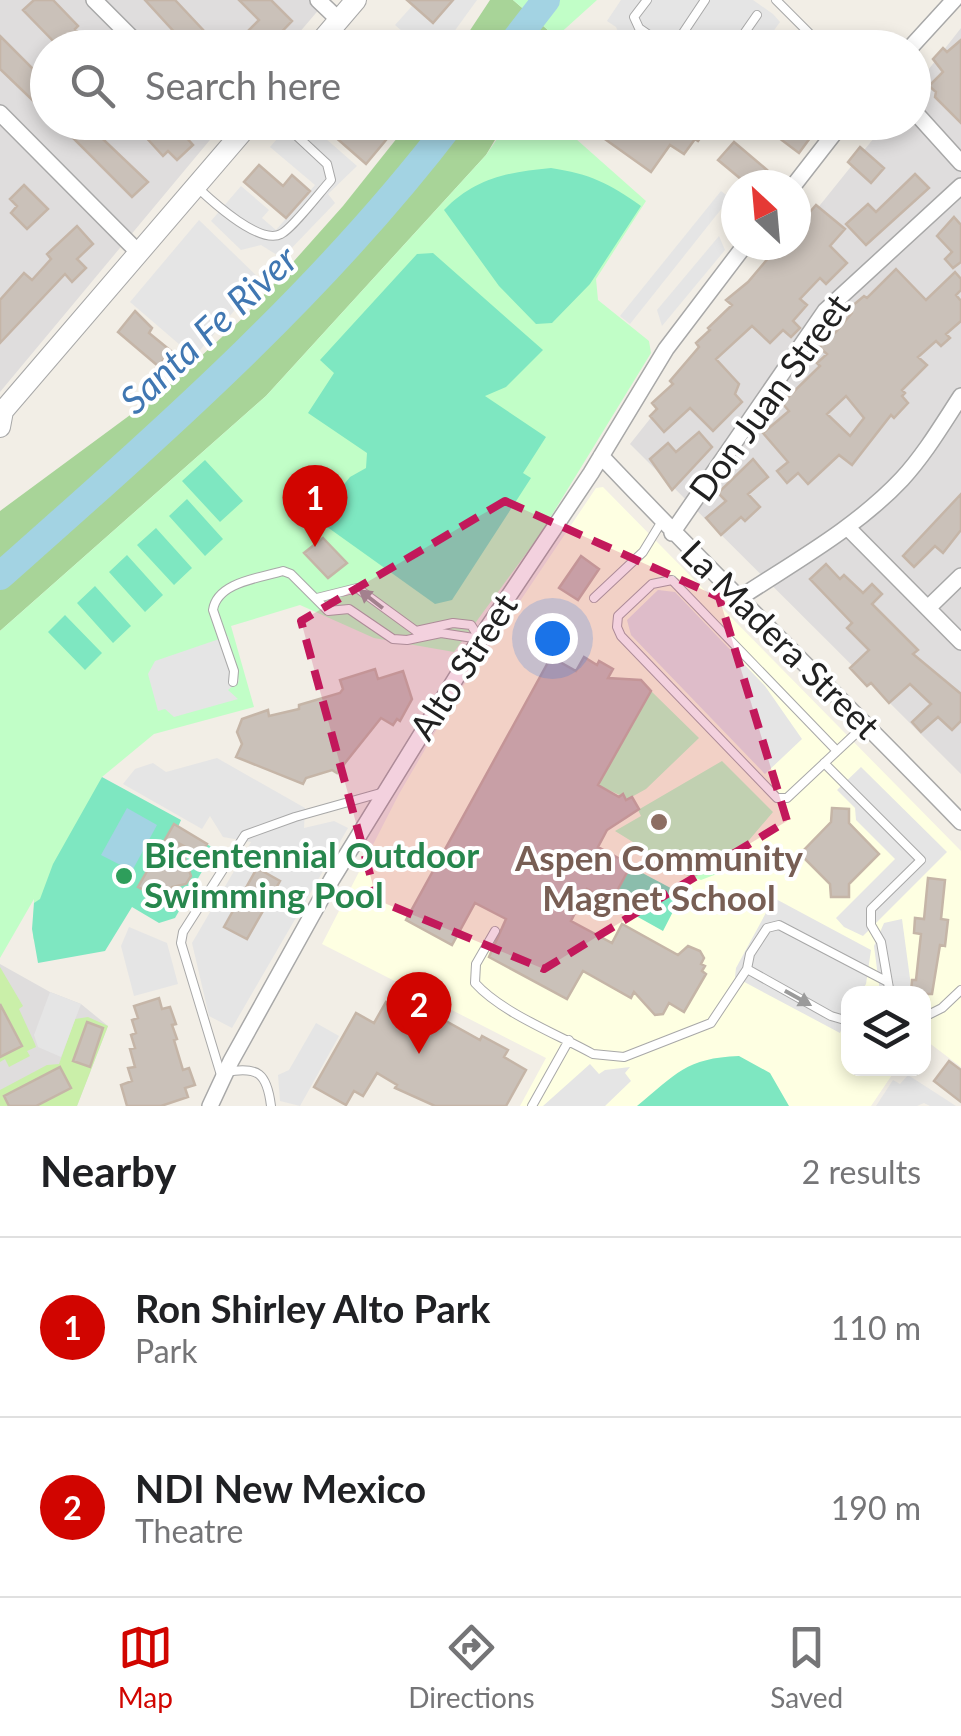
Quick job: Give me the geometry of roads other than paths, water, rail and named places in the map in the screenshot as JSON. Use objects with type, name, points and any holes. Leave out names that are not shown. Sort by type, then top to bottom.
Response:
[{"type":"street","points":[[94,0],[124,30]]},
{"type":"street","points":[[318,0],[338,20]]},
{"type":"street","points":[[330,30],[356,0]]},
{"type":"street","points":[[926,30],[954,0]]},
{"type":"street","points":[[0,113],[139,253]]},
{"type":"street","points":[[931,130],[961,163]]},
{"type":"street","points":[[806,170],[829,140]]},
{"type":"street","points":[[1,417],[235,141]]},
{"type":"street","name":"Don Juan Street","points":[[667,527],[825,312],[961,186]]},
{"type":"street","name":"Alto Street","points":[[210,1106],[332,879],[384,792],[602,456],[666,348],[733,260]]},
{"type":"street","points":[[738,598],[847,527],[899,482],[961,396]]},
{"type":"street","name":"La Madera Street","points":[[602,456],[667,527],[961,822]]},
{"type":"street","points":[[847,527],[961,642]]},
{"type":"street","points":[[928,608],[961,576]]},
{"type":"lane","points":[[643,30],[634,16],[647,0]]},
{"type":"lane","points":[[684,30],[706,0]]},
{"type":"lane","points":[[776,0],[806,30]]},
{"type":"lane","points":[[747,30],[757,15]]},
{"type":"lane","points":[[196,186],[255,232],[267,236],[282,234],[330,180],[328,164],[302,140]]},
{"type":"lane","points":[[594,598],[667,527]]},
{"type":"lane","points":[[233,682],[234,671],[214,610],[220,593],[282,571],[328,611],[349,608],[393,639],[441,633],[480,639]]},
{"type":"lane","points":[[837,751],[672,580],[652,584],[618,616],[622,636],[777,798],[787,798],[866,724]]},
{"type":"lane","points":[[317,598],[357,588],[416,632],[453,623],[471,625],[480,639]]},
{"type":"lane","points":[[824,763],[920,860],[871,908],[871,925],[881,942],[888,986]]},
{"type":"lane","points":[[271,1106],[265,1078],[256,1072],[246,1068],[224,1076],[181,943],[182,932],[237,842],[245,836],[294,817],[384,792]]},
{"type":"lane","points":[[495,930],[476,964],[476,983],[486,995],[594,1054],[624,1057],[710,1022],[748,969],[750,954],[766,928],[779,925],[886,981]]},
{"type":"lane","points":[[748,969],[841,1019]]},
{"type":"lane","points":[[931,1014],[961,990]]},
{"type":"lane","points":[[532,1106],[569,1040]]},
{"type":"water","points":[[127,808],[157,825],[132,871],[101,855]]},
{"type":"waterway","name":"Santa Fe River","points":[[523,30],[546,0]]},
{"type":"waterway","name":"Santa Fe River","points":[[0,576],[237,360],[349,245],[438,140]]},
{"type":"place","name":"Ron Shirley Alto Park","points":[[315,547]]},
{"type":"place","name":"Aspen Community Magnet School","points":[[659,822]]},
{"type":"place","name":"Bicentennial Outdoor Swimming Pool","points":[[124,876]]},
{"type":"place","name":"NDI New Mexico","points":[[419,1054]]}]
